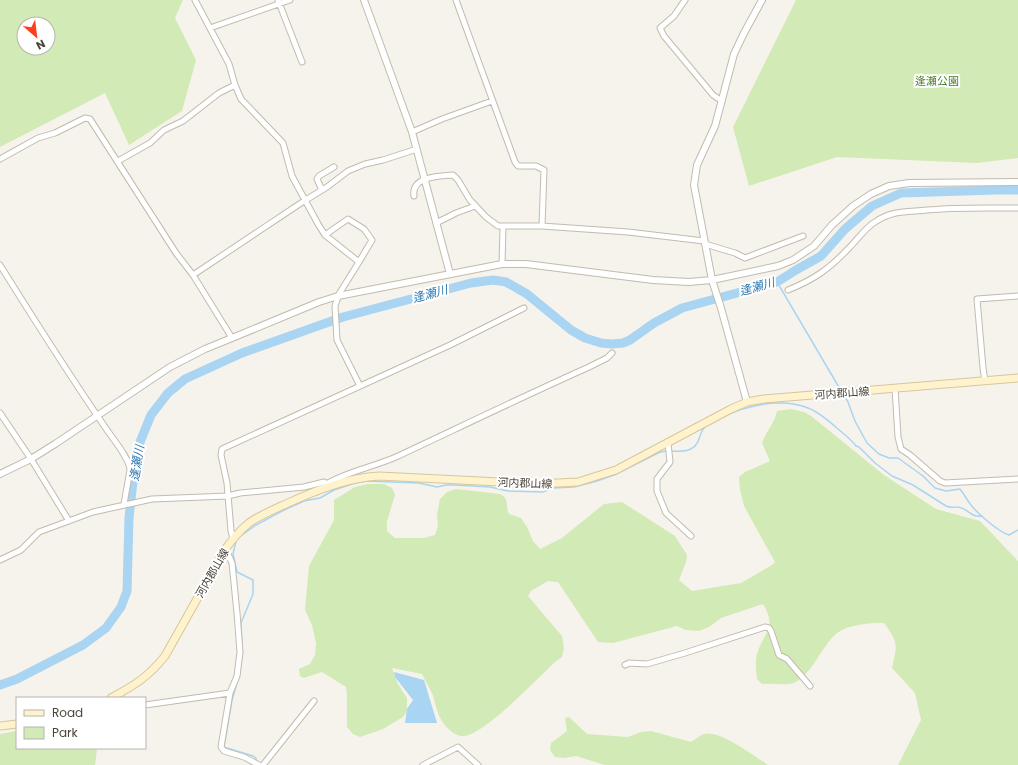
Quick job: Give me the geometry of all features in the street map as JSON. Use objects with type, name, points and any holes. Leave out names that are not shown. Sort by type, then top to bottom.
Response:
[{"type":"main road","name":"河内郡山線","points":[[114,697],[143,679],[154,670],[165,656],[224,551],[233,538],[250,523],[275,509],[329,485],[363,477],[379,476],[538,484],[567,483],[587,480],[616,470],[747,402],[764,399],[1018,378]]},
{"type":"main road","points":[[0,726],[16,724]]},
{"type":"street","points":[[195,0],[229,64],[235,85],[245,104],[282,143],[292,176],[304,201],[325,235],[359,262]]},
{"type":"street","points":[[210,28],[278,2],[290,0]]},
{"type":"street","points":[[364,0],[412,132],[450,274]]},
{"type":"street","points":[[456,0],[492,101],[517,165],[536,166],[544,170],[542,226]]},
{"type":"street","points":[[685,0],[674,16],[660,28],[664,36],[713,95],[722,101]]},
{"type":"street","points":[[747,402],[713,282],[704,243],[694,185],[695,174],[701,154],[715,126],[734,54],[762,0]]},
{"type":"street","points":[[278,2],[302,62]]},
{"type":"street","points":[[118,161],[150,143],[164,130],[183,121],[220,93],[235,85]]},
{"type":"street","points":[[412,132],[442,119],[492,101]]},
{"type":"street","points":[[0,159],[38,138],[55,133],[87,118],[93,122],[176,253],[193,275],[232,338]]},
{"type":"street","points":[[193,275],[357,167],[416,149]]},
{"type":"street","points":[[322,190],[317,179],[334,167]]},
{"type":"street","points":[[414,196],[414,188],[421,180],[433,177],[455,176],[475,206],[491,222],[498,226],[542,226],[628,232],[704,243],[735,253],[745,258],[803,236]]},
{"type":"street","points":[[0,474],[31,459],[170,367],[232,338],[319,302],[338,296],[502,264],[533,265],[653,280],[713,282],[778,266],[793,260],[814,246],[853,206],[871,194],[889,186],[909,183],[1018,182]]},
{"type":"street","points":[[436,223],[475,206]]},
{"type":"street","points":[[788,290],[808,282],[824,272],[844,254],[874,222],[891,214],[923,209],[1018,208]]},
{"type":"street","points":[[325,235],[348,219],[364,229],[372,240],[338,296],[336,306],[337,340],[360,386]]},
{"type":"street","points":[[502,264],[503,227]]},
{"type":"street","points":[[0,265],[130,467],[124,504]]},
{"type":"street","points":[[985,381],[977,299],[1018,296]]},
{"type":"street","points":[[233,538],[231,532],[227,483],[221,455],[222,449],[450,345],[524,308]]},
{"type":"street","points":[[0,560],[21,550],[39,532],[93,512],[124,504],[145,500],[199,496],[228,496],[240,493],[304,487],[324,482],[329,485],[342,476],[395,457],[477,418],[589,368],[607,358],[612,353]]},
{"type":"street","points":[[895,388],[898,437],[901,449],[910,454],[940,481],[945,483],[1018,479]]},
{"type":"street","points":[[0,412],[31,459],[69,522]]},
{"type":"street","points":[[668,443],[670,462],[657,478],[657,490],[666,513],[691,536]]},
{"type":"street","points":[[224,551],[228,554],[232,563],[239,624],[240,652],[237,676],[230,693],[221,747],[224,750],[244,757],[259,765]]},
{"type":"street","points":[[625,665],[629,663],[647,664],[765,627],[769,628],[771,631],[779,655],[787,659],[810,686]]},
{"type":"street","points":[[146,705],[183,701],[230,693]]},
{"type":"street","points":[[263,765],[314,701]]},
{"type":"street","points":[[423,765],[458,746],[478,765]]},
{"type":"green space","points":[[0,0],[183,0],[175,18],[196,60],[182,111],[129,145],[105,93],[0,147]]},
{"type":"green space","name":"逢瀬公園","points":[[796,0],[1018,0],[1018,158],[977,163],[837,157],[749,186],[733,127]]},
{"type":"green space","points":[[791,409],[804,412],[811,416],[884,475],[936,509],[980,521],[1018,561],[1018,765],[898,765],[921,720],[915,693],[892,668],[896,644],[884,623],[853,626],[837,633],[804,676],[797,681],[790,684],[762,684],[757,679],[756,657],[769,625],[767,612],[763,604],[721,618],[709,627],[699,631],[686,630],[677,626],[613,643],[598,642],[558,582],[548,581],[531,591],[528,596],[562,636],[564,648],[562,657],[498,716],[485,726],[464,736],[453,733],[442,721],[432,693],[422,674],[392,668],[398,684],[407,698],[407,711],[403,717],[383,729],[360,737],[353,734],[347,727],[346,687],[322,672],[304,678],[300,676],[299,669],[310,664],[315,655],[316,643],[312,625],[305,610],[309,566],[334,520],[334,500],[355,487],[368,484],[384,484],[392,488],[395,495],[387,521],[387,531],[395,538],[424,538],[435,535],[438,526],[437,515],[440,499],[447,492],[456,489],[500,494],[506,500],[509,514],[521,518],[533,541],[540,549],[562,538],[604,504],[622,502],[675,536],[687,555],[679,580],[692,591],[741,583],[775,562],[744,506],[740,490],[739,477],[745,472],[770,461],[762,443],[777,411]]},
{"type":"green space","points":[[569,717],[587,734],[628,737],[641,732],[651,731],[691,742],[704,734],[711,734],[728,740],[768,765],[605,765],[576,756],[564,758],[555,757],[550,750],[551,743],[567,731],[565,718]]},
{"type":"green space","points":[[16,731],[16,749],[94,749],[97,750],[95,765],[0,765],[0,734]]},
{"type":"water","points":[[394,672],[424,680],[437,723],[405,723],[407,709],[413,700],[395,677]]},
{"type":"waterway","name":"逢瀬川","points":[[0,685],[17,679],[83,645],[106,628],[121,607],[127,591],[129,518],[134,472],[140,442],[151,415],[168,393],[185,379],[242,353],[343,317],[471,283],[493,280],[506,282],[527,294],[571,330],[585,338],[601,343],[623,343],[630,340],[654,323],[682,308],[777,282],[821,256],[845,229],[872,206],[901,193],[1018,190]]},
{"type":"waterway","points":[[777,282],[840,389]]},
{"type":"waterway","points":[[843,394],[867,443],[879,454],[889,458],[898,458],[923,476],[935,488],[946,491],[960,489],[978,513],[994,527],[1009,535],[1018,530]]},
{"type":"waterway","points":[[671,451],[684,451],[691,449],[697,443],[701,432],[706,426],[742,409],[769,404],[783,403],[796,405],[808,408],[824,417],[848,437],[875,463],[892,476],[913,485],[946,506],[958,507],[975,516],[982,516]]},
{"type":"waterway","points":[[239,537],[256,525],[282,511],[304,501],[320,498],[334,490],[355,483],[366,481],[419,483],[437,487],[455,485],[490,487],[508,491],[543,492],[552,488],[574,487],[597,481],[614,475],[660,452],[667,451]]},
{"type":"waterway","points":[[236,541],[233,554],[237,572],[253,580],[253,594],[241,623],[242,646]]},
{"type":"waterway","points":[[240,670],[242,656]]},
{"type":"waterway","points":[[238,679],[232,700],[224,747],[253,756],[256,758],[256,762]]}]
